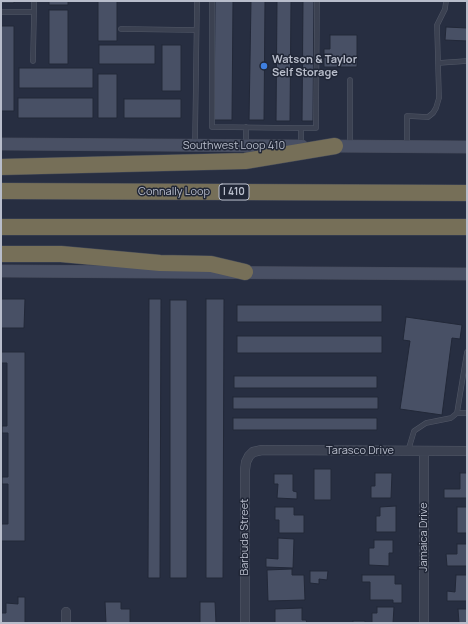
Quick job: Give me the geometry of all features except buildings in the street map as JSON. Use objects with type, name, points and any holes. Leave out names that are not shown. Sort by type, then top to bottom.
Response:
[{"type":"highway","points":[[1,168],[245,161],[342,146]]},
{"type":"highway","name":"Connally Loop","points":[[1,191],[467,193]]},
{"type":"highway","points":[[1,227],[467,227]]},
{"type":"highway","points":[[1,254],[62,254],[154,262],[211,264],[245,272]]},
{"type":"main road","name":"Southwest Loop 410","points":[[1,144],[467,147]]},
{"type":"main road","points":[[1,271],[467,274]]},
{"type":"street","name":"Tarasco Drive","points":[[252,452],[262,450],[467,451]]},
{"type":"street","name":"Jamaica Drive","points":[[424,451],[424,623]]},
{"type":"street","name":"Barbuda Street","points":[[245,623],[245,470],[246,462],[252,452]]},
{"type":"street","points":[[66,612],[66,623]]},
{"type":"lane","points":[[33,61],[34,1]]},
{"type":"lane","points":[[195,145],[197,1]]},
{"type":"lane","points":[[212,1],[212,127],[301,128],[316,128],[317,1]]},
{"type":"lane","points":[[406,147],[407,116],[428,116],[433,114],[439,98],[438,25],[445,9],[446,1]]},
{"type":"lane","points":[[1,12],[34,12]]},
{"type":"lane","points":[[121,29],[196,30]]},
{"type":"lane","points":[[438,63],[467,61]]},
{"type":"lane","points":[[342,146],[350,80]]},
{"type":"lane","points":[[246,127],[246,146]]},
{"type":"lane","points":[[301,128],[301,146]]},
{"type":"lane","points":[[408,451],[414,431],[426,422],[452,418],[457,413],[467,352]]},
{"type":"lane","points":[[457,413],[467,413]]},
{"type":"place","name":"Watson & Taylor Self Storage","points":[[264,66]]}]
